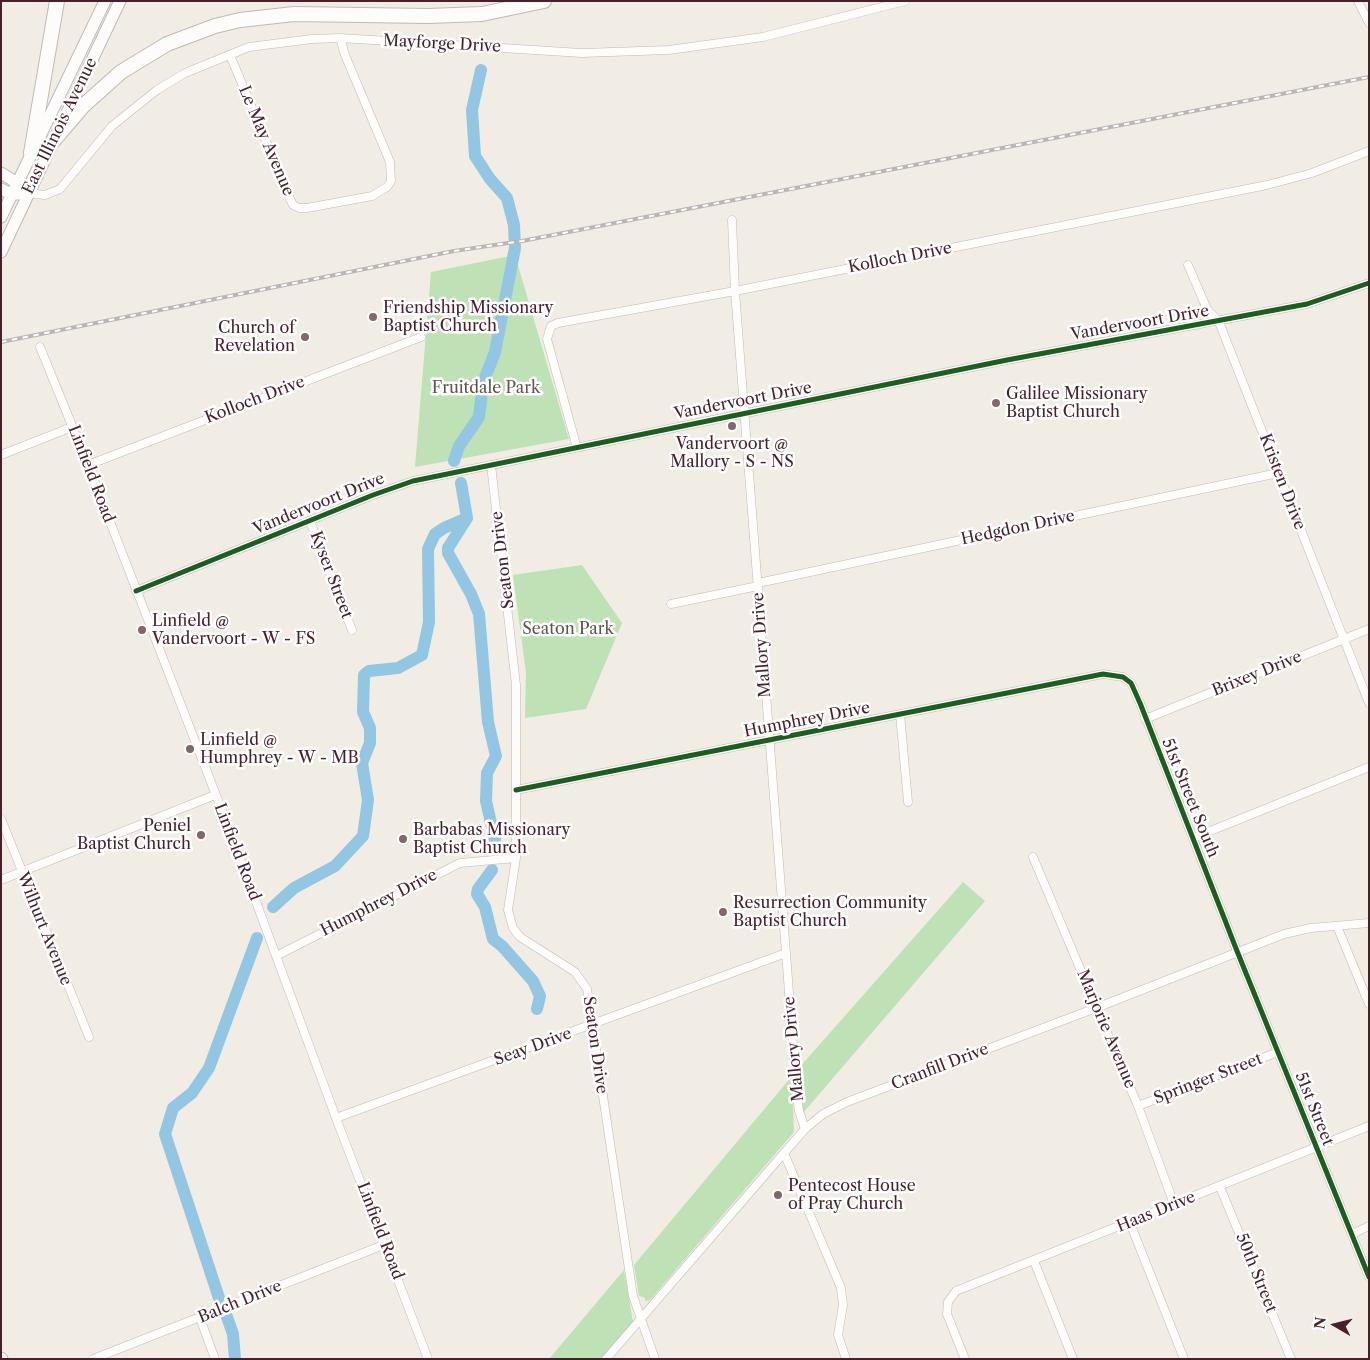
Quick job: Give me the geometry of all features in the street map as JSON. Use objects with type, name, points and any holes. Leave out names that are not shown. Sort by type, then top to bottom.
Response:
[{"type":"highway","points":[[31,153],[57,1]]},
{"type":"highway","points":[[54,140],[83,106],[121,72],[167,44],[215,26],[267,16],[294,14],[428,16],[482,14],[544,1]]},
{"type":"main road","name":"East Illinois Avenue","points":[[1,217],[6,192],[17,181],[105,1]]},
{"type":"main road","name":"East Illinois Avenue","points":[[1,252],[120,1]]},
{"type":"main road","points":[[1,173],[17,181],[28,193]]},
{"type":"main road","points":[[6,192],[28,193]]},
{"type":"street","name":"Mayforge Drive","points":[[28,193],[45,195],[60,189],[94,145],[135,107],[185,73],[230,55],[266,44],[340,38],[582,53],[669,50],[763,37],[905,1]]},
{"type":"street","points":[[1358,1],[1369,23]]},
{"type":"street","name":"Le May Avenue","points":[[230,55],[293,205],[307,208],[380,193],[391,181],[390,162],[345,55],[340,38]]},
{"type":"street","name":"Kolloch Drive","points":[[577,448],[547,339],[551,326],[1275,184],[1312,173],[1369,151]]},
{"type":"street","name":"Mallory Drive","points":[[732,220],[735,291],[798,1103],[805,1129]]},
{"type":"street","name":"Kristen Drive","points":[[1188,265],[1207,309],[1219,322],[1369,703]]},
{"type":"street","name":"Vandervoort Drive","points":[[136,592],[394,487],[491,465],[1014,358],[1219,322],[1306,304],[1369,283]]},
{"type":"street","name":"Kolloch Drive","points":[[88,465],[421,337]]},
{"type":"street","name":"Linfield Road","points":[[40,348],[88,465],[215,795],[428,1359]]},
{"type":"street","points":[[1,455],[72,427]]},
{"type":"street","name":"Seaton Drive","points":[[491,465],[515,661],[516,858],[508,910],[513,928],[529,945],[575,972],[587,989],[633,1296],[639,1319],[655,1359]]},
{"type":"street","name":"Hedgdon Drive","points":[[671,604],[1278,473]]},
{"type":"street","name":"Kyser Street","points":[[310,521],[352,630]]},
{"type":"street","name":"Brixey Drive","points":[[1145,719],[1369,629]]},
{"type":"street","name":"Humphrey Drive","points":[[516,790],[1103,674]]},
{"type":"street","name":"51st Street South","points":[[1103,674],[1123,677],[1130,683],[1237,951]]},
{"type":"street","points":[[900,714],[908,802]]},
{"type":"street","points":[[1193,838],[1369,766]]},
{"type":"street","points":[[1,880],[215,795]]},
{"type":"street","name":"Wilhurt Avenue","points":[[1,820],[89,1037]]},
{"type":"street","name":"Marjorie Avenue","points":[[1033,857],[1138,1106],[1174,1204]]},
{"type":"street","name":"Humphrey Drive","points":[[276,956],[460,863],[516,858]]},
{"type":"street","name":"Cranfill Drive","points":[[606,1359],[805,1129],[823,1114],[848,1102],[1284,934],[1311,928],[1369,923]]},
{"type":"street","points":[[1337,926],[1369,1004]]},
{"type":"street","name":"51st Street","points":[[1237,951],[1369,1277]]},
{"type":"street","name":"Seay Drive","points":[[336,1118],[592,1026],[786,953]]},
{"type":"street","name":"Springer Street","points":[[1138,1106],[1278,1052]]},
{"type":"street","name":"Haas Drive","points":[[965,1359],[947,1314],[948,1302],[956,1291],[1034,1262],[1174,1204],[1317,1149],[1369,1126]]},
{"type":"street","points":[[784,1153],[841,1288],[843,1305],[838,1336],[846,1359]]},
{"type":"street","name":"50th Street","points":[[1220,1187],[1291,1359]]},
{"type":"street","points":[[1130,1223],[1184,1359]]},
{"type":"street","points":[[1352,1234],[1369,1226]]},
{"type":"street","name":"Balch Drive","points":[[94,1359],[386,1244]]},
{"type":"street","points":[[1034,1262],[1073,1359]]},
{"type":"street","points":[[200,1318],[215,1359]]},
{"type":"green space","name":"Fruitdale Park","points":[[515,255],[569,439],[415,467],[431,272]]},
{"type":"green space","name":"Seaton Park","points":[[582,565],[622,623],[586,709],[525,718],[526,673],[513,575]]},
{"type":"green space","points":[[963,882],[985,901],[803,1113],[798,1069]]},
{"type":"green space","points":[[792,1076],[794,1132],[650,1300],[645,1301],[645,1298],[639,1296],[634,1265]]},
{"type":"green space","points":[[624,1270],[633,1322],[601,1359],[549,1359]]},
{"type":"waterway","points":[[454,461],[459,446],[479,417],[483,383],[495,352],[515,248],[514,225],[507,198],[490,179],[475,156],[472,110],[481,70]]},
{"type":"waterway","points":[[273,907],[294,888],[335,866],[363,836],[368,800],[362,763],[370,743],[370,728],[363,712],[364,675],[369,671],[398,668],[422,655],[429,622],[428,549],[435,534],[467,518],[461,483]]},
{"type":"waterway","points":[[467,518],[448,548],[448,553],[471,594],[479,614],[488,722],[496,756],[487,773],[486,801],[495,840],[494,847]]},
{"type":"waterway","points":[[492,870],[478,889],[477,894],[485,907],[493,939],[502,946],[533,981],[540,996],[537,1009]]},
{"type":"waterway","points":[[219,1298],[165,1134],[173,1108],[192,1093],[209,1068],[257,938]]},
{"type":"waterway","points":[[226,1314],[233,1334],[235,1359]]},
{"type":"railway","points":[[1,342],[454,251],[522,241],[1369,77]]},
{"type":"cycle path","points":[[136,591],[373,495],[413,481],[1007,360],[1307,304],[1369,283]]},
{"type":"cycle path","points":[[516,790],[1103,674],[1123,677],[1131,683],[1140,703],[1237,951],[1369,1277]]},
{"type":"place","name":"Friendship Missionary Baptist Church","points":[[373,317]]},
{"type":"place","name":"Church of Revelation","points":[[305,337]]},
{"type":"place","name":"Galilee Missionary Baptist Church","points":[[996,403]]},
{"type":"place","name":"Vandervoort @ Mallory - S - NS","points":[[732,426]]},
{"type":"place","name":"Linfield @ Vandervoort - W - FS","points":[[142,630]]},
{"type":"place","name":"Linfield @ Humphrey - W - MB","points":[[190,749]]},
{"type":"place","name":"Peniel Baptist Church","points":[[201,835]]},
{"type":"place","name":"Barbabas Missionary Baptist Church","points":[[403,839]]},
{"type":"place","name":"Resurrection Community Baptist Church","points":[[723,912]]},
{"type":"place","name":"Pentecost House of Pray Church","points":[[778,1195]]}]
